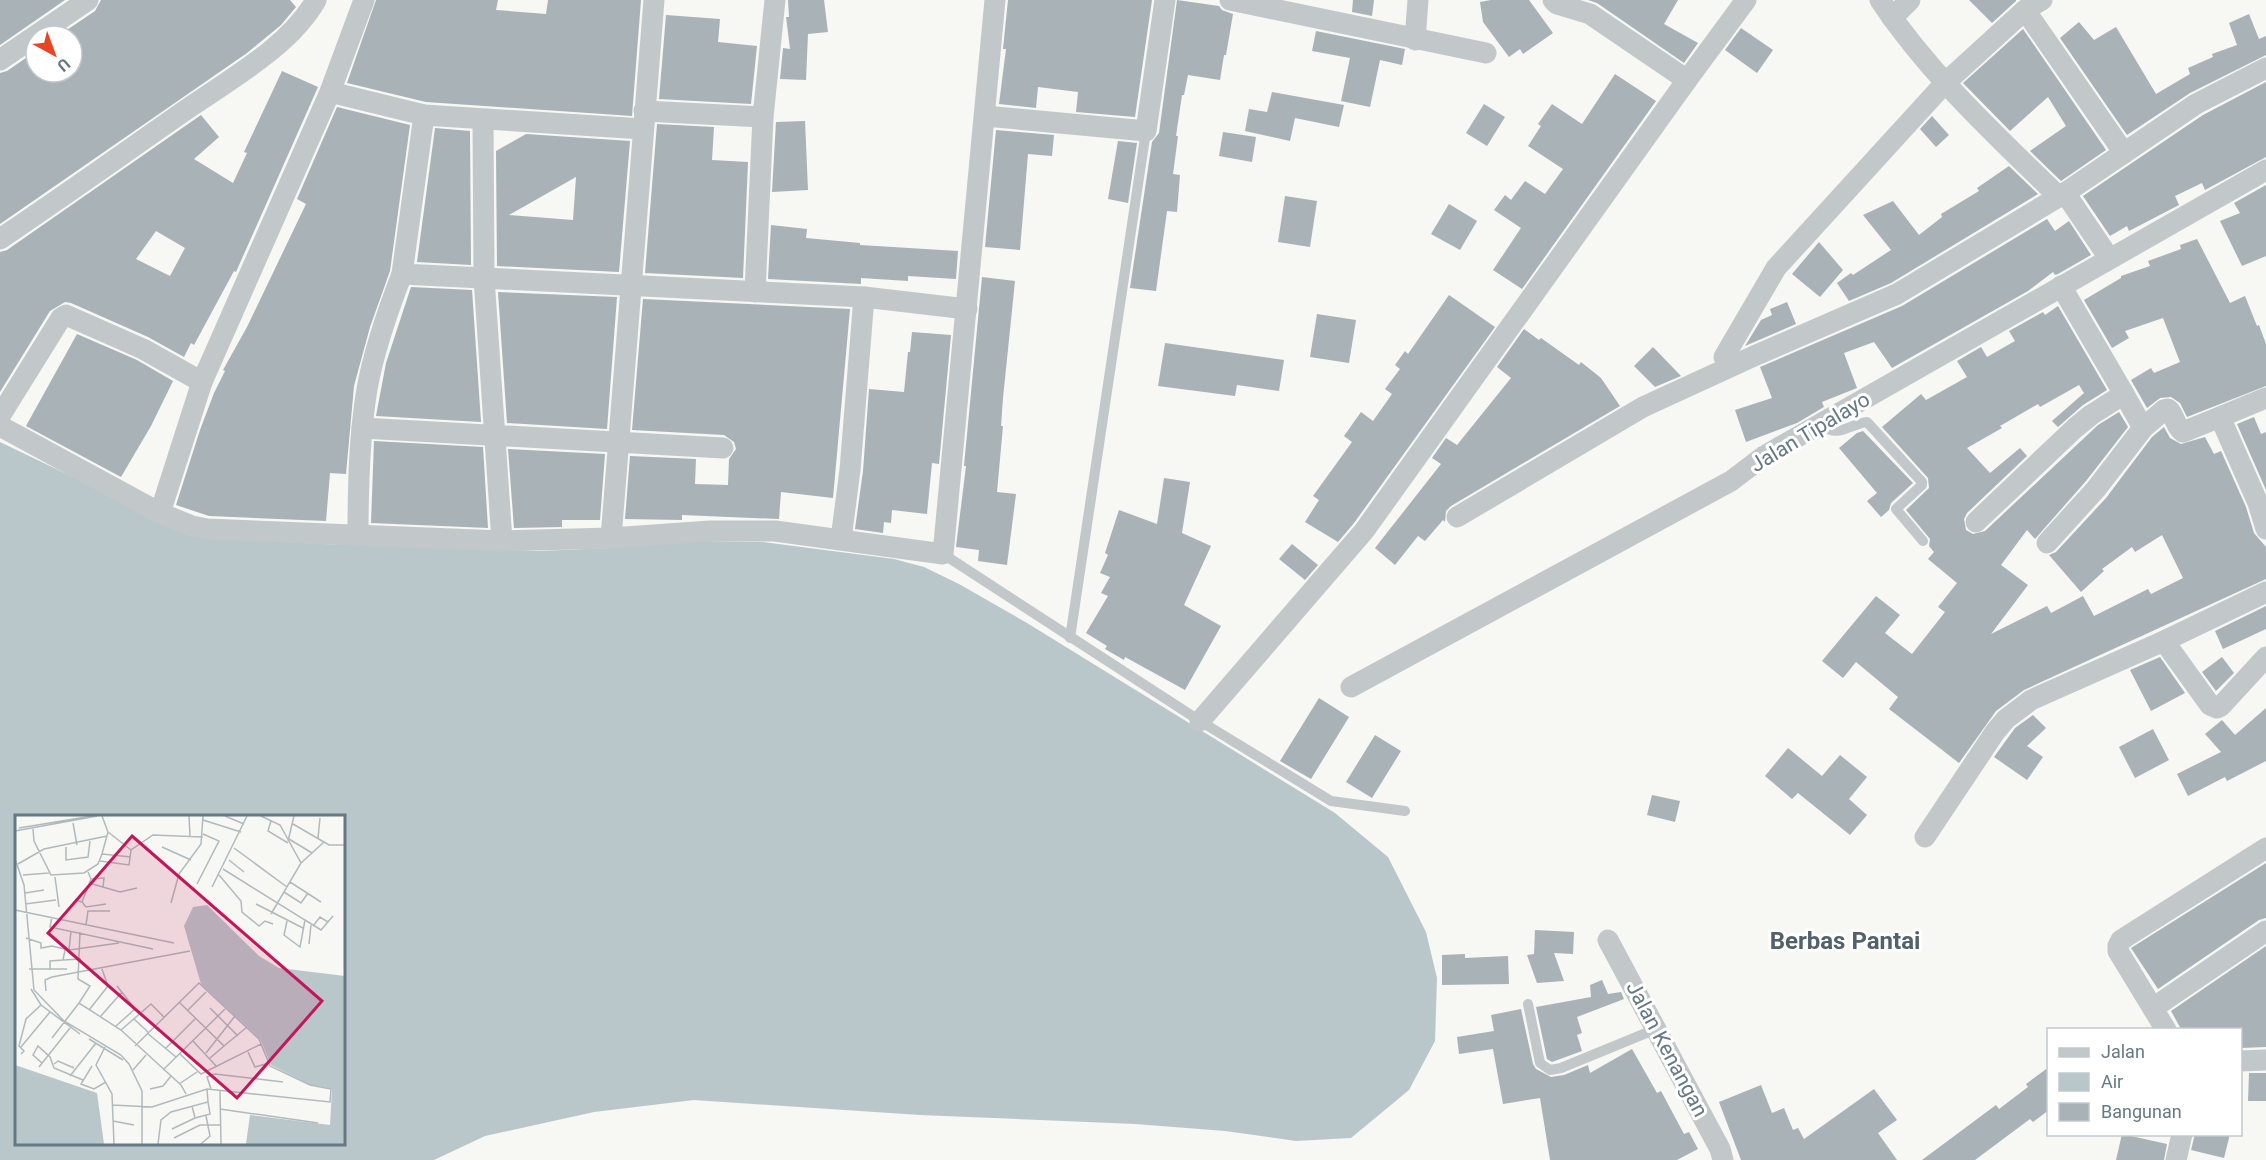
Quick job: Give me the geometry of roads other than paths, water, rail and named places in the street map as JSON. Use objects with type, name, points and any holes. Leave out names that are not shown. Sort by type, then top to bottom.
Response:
[{"type":"street","points":[[0,60],[88,0]]},
{"type":"street","points":[[0,239],[268,52],[294,31],[316,0]]},
{"type":"street","points":[[160,513],[202,382],[330,92],[364,0]]},
{"type":"street","points":[[611,538],[654,0]]},
{"type":"street","points":[[755,292],[763,117],[775,0]]},
{"type":"street","points":[[0,426],[160,513],[192,526],[207,529],[502,541],[611,538],[742,530],[775,531],[943,554],[994,0]]},
{"type":"street","points":[[985,116],[1146,131],[1165,0]]},
{"type":"street","points":[[1230,0],[1486,53]]},
{"type":"street","points":[[1415,40],[1418,0]]},
{"type":"street","points":[[1553,0],[1557,4],[1590,14],[1687,80]]},
{"type":"street","points":[[1200,721],[1364,531],[1746,0]]},
{"type":"street","points":[[1880,0],[1945,83],[2062,195],[2109,258]]},
{"type":"street","points":[[1892,18],[1910,0]]},
{"type":"street","points":[[1724,357],[1776,268],[1945,83],[2033,5],[2124,153]]},
{"type":"street","points":[[1457,517],[1643,407],[1897,294],[2062,195],[2196,104],[2266,68]]},
{"type":"street","points":[[330,92],[424,115],[483,120],[763,117]]},
{"type":"street","points":[[358,536],[362,428],[368,386],[385,322],[402,274],[424,115]]},
{"type":"street","points":[[483,120],[484,278],[502,541]]},
{"type":"street","name":"Jalan Tipalayo","points":[[1351,687],[1731,481],[1764,456],[2266,170]]},
{"type":"street","points":[[402,274],[864,297],[967,309]]},
{"type":"street","points":[[2061,286],[2143,428]]},
{"type":"street","points":[[841,539],[850,470],[864,297]]},
{"type":"street","points":[[0,416],[61,318],[66,315],[143,349],[202,382]]},
{"type":"street","points":[[1976,522],[2075,428],[2124,394]]},
{"type":"street","points":[[2047,543],[2096,489],[2143,428],[2168,409],[2183,432],[2266,398]]},
{"type":"street","points":[[2220,417],[2258,503],[2266,529]]},
{"type":"street","points":[[362,428],[723,448]]},
{"type":"street","points":[[1925,837],[1995,732],[2017,709],[2031,700],[2164,641],[2266,592]]},
{"type":"street","points":[[2164,641],[2210,705],[2217,708],[2266,657]]},
{"type":"street","points":[[2165,1028],[2118,951],[2121,940],[2266,848]]},
{"type":"street","points":[[2152,1008],[2266,931]]},
{"type":"street","name":"Jalan Kenangan","points":[[1608,939],[1720,1149],[1723,1160]]},
{"type":"street","points":[[2242,1061],[2266,1060]]},
{"type":"street","points":[[2176,1160],[2182,1136]]},
{"type":"lane","points":[[1070,638],[1146,131]]},
{"type":"lane","points":[[1820,424],[1829,431],[1836,432],[1867,423],[1922,482],[1922,485],[1896,509],[1923,541]]},
{"type":"lane","points":[[943,554],[1200,721],[1331,801],[1405,812]]},
{"type":"lane","points":[[1528,1004],[1540,1063],[1550,1070],[1561,1068],[1656,1029]]},
{"type":"water","points":[[0,442],[198,537],[322,544],[537,551],[701,541],[763,542],[894,559],[924,567],[1027,623],[1335,813],[1388,857],[1426,932],[1437,978],[1435,1041],[1409,1090],[1351,1138],[1296,1141],[1225,1131],[1135,1124],[920,1115],[694,1100],[594,1112],[485,1136],[434,1160],[0,1160]]},
{"type":"district","name":"Berbas Pantai","points":[[1845,941]]}]
